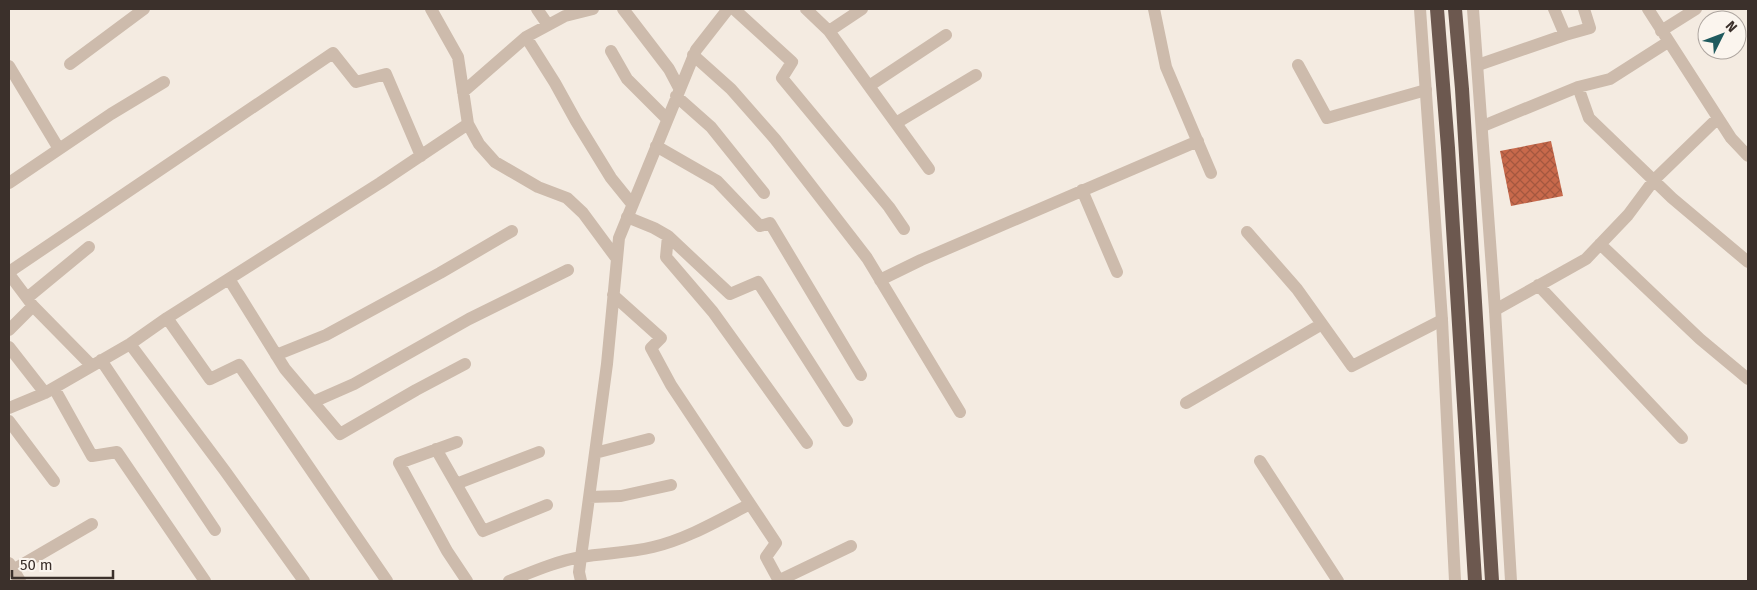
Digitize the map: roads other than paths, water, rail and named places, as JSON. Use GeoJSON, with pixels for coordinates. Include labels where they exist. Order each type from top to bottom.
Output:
{"type":"FeatureCollection","features":[{"type":"Feature","properties":{"kind":"highway"},"geometry":{"type":"LineString","coordinates":[[1437,9],[1475,581]]}},
{"type":"Feature","properties":{"kind":"highway"},"geometry":{"type":"LineString","coordinates":[[1455,9],[1462,90],[1492,581]]}},
{"type":"Feature","properties":{"kind":"street"},"geometry":{"type":"LineString","coordinates":[[70,64],[144,9]]}},
{"type":"Feature","properties":{"kind":"street"},"geometry":{"type":"LineString","coordinates":[[431,9],[458,57],[468,124],[479,144],[495,162],[538,187],[567,198],[583,213],[617,259]]}},
{"type":"Feature","properties":{"kind":"street"},"geometry":{"type":"LineString","coordinates":[[537,9],[548,25]]}},
{"type":"Feature","properties":{"kind":"street"},"geometry":{"type":"LineString","coordinates":[[463,92],[526,38],[565,16],[593,9]]}},
{"type":"Feature","properties":{"kind":"street"},"geometry":{"type":"LineString","coordinates":[[623,9],[669,69],[678,92],[711,127],[764,193]]}},
{"type":"Feature","properties":{"kind":"street"},"geometry":{"type":"LineString","coordinates":[[581,581],[579,572],[607,364],[619,238],[693,55],[728,9]]}},
{"type":"Feature","properties":{"kind":"street"},"geometry":{"type":"LineString","coordinates":[[734,9],[792,62],[782,78],[889,207],[904,229]]}},
{"type":"Feature","properties":{"kind":"street"},"geometry":{"type":"LineString","coordinates":[[806,9],[829,31],[929,169]]}},
{"type":"Feature","properties":{"kind":"street"},"geometry":{"type":"LineString","coordinates":[[829,31],[862,9]]}},
{"type":"Feature","properties":{"kind":"street"},"geometry":{"type":"LineString","coordinates":[[1154,9],[1166,67],[1211,173]]}},
{"type":"Feature","properties":{"kind":"street"},"geometry":{"type":"LineString","coordinates":[[1420,9],[1442,320],[1455,581]]}},
{"type":"Feature","properties":{"kind":"street"},"geometry":{"type":"LineString","coordinates":[[1473,9],[1483,126],[1511,581]]}},
{"type":"Feature","properties":{"kind":"street"},"geometry":{"type":"LineString","coordinates":[[1554,9],[1565,35]]}},
{"type":"Feature","properties":{"kind":"street"},"geometry":{"type":"LineString","coordinates":[[1478,65],[1590,28],[1584,9]]}},
{"type":"Feature","properties":{"kind":"street"},"geometry":{"type":"LineString","coordinates":[[1648,9],[1731,138],[1748,156]]}},
{"type":"Feature","properties":{"kind":"street"},"geometry":{"type":"LineString","coordinates":[[1661,31],[1696,9]]}},
{"type":"Feature","properties":{"kind":"street"},"geometry":{"type":"LineString","coordinates":[[869,86],[946,35]]}},
{"type":"Feature","properties":{"kind":"street"},"geometry":{"type":"LineString","coordinates":[[526,38],[611,178],[632,204]]}},
{"type":"Feature","properties":{"kind":"street"},"geometry":{"type":"LineString","coordinates":[[1483,126],[1578,87],[1610,79],[1668,42]]}},
{"type":"Feature","properties":{"kind":"street"},"geometry":{"type":"LineString","coordinates":[[611,51],[627,80],[667,119]]}},
{"type":"Feature","properties":{"kind":"street"},"geometry":{"type":"LineString","coordinates":[[215,530],[96,362],[30,302],[9,273],[334,53],[356,82],[386,74],[422,156]]}},
{"type":"Feature","properties":{"kind":"street"},"geometry":{"type":"LineString","coordinates":[[693,55],[731,90],[775,139],[867,258],[960,412]]}},
{"type":"Feature","properties":{"kind":"street"},"geometry":{"type":"LineString","coordinates":[[1298,65],[1327,118],[1426,90]]}},
{"type":"Feature","properties":{"kind":"street"},"geometry":{"type":"LineString","coordinates":[[9,66],[59,149]]}},
{"type":"Feature","properties":{"kind":"street"},"geometry":{"type":"LineString","coordinates":[[896,123],[976,75]]}},
{"type":"Feature","properties":{"kind":"street"},"geometry":{"type":"LineString","coordinates":[[9,183],[111,114],[164,82]]}},
{"type":"Feature","properties":{"kind":"street"},"geometry":{"type":"LineString","coordinates":[[1578,87],[1589,118],[1672,198],[1748,262]]}},
{"type":"Feature","properties":{"kind":"street"},"geometry":{"type":"LineString","coordinates":[[1495,310],[1586,259],[1628,215],[1654,180],[1718,118]]}},
{"type":"Feature","properties":{"kind":"street"},"geometry":{"type":"LineString","coordinates":[[9,408],[50,390],[130,344],[166,318],[422,156],[468,124]]}},
{"type":"Feature","properties":{"kind":"street"},"geometry":{"type":"LineString","coordinates":[[880,280],[921,260],[1198,141]]}},
{"type":"Feature","properties":{"kind":"street"},"geometry":{"type":"LineString","coordinates":[[656,146],[717,181],[760,226],[770,223],[861,375]]}},
{"type":"Feature","properties":{"kind":"street"},"geometry":{"type":"LineString","coordinates":[[1082,190],[1117,272]]}},
{"type":"Feature","properties":{"kind":"street"},"geometry":{"type":"LineString","coordinates":[[627,217],[668,236],[730,294],[758,282],[848,421]]}},
{"type":"Feature","properties":{"kind":"street"},"geometry":{"type":"LineString","coordinates":[[276,355],[326,335],[440,273],[512,231]]}},
{"type":"Feature","properties":{"kind":"street"},"geometry":{"type":"LineString","coordinates":[[1247,232],[1297,289],[1352,366],[1442,320]]}},
{"type":"Feature","properties":{"kind":"street"},"geometry":{"type":"LineString","coordinates":[[668,236],[666,257],[713,312],[807,443]]}},
{"type":"Feature","properties":{"kind":"street"},"geometry":{"type":"LineString","coordinates":[[1600,244],[1700,339],[1748,379]]}},
{"type":"Feature","properties":{"kind":"street"},"geometry":{"type":"LineString","coordinates":[[9,330],[30,302],[89,247]]}},
{"type":"Feature","properties":{"kind":"street"},"geometry":{"type":"LineString","coordinates":[[312,402],[354,384],[469,319],[568,270]]}},
{"type":"Feature","properties":{"kind":"street"},"geometry":{"type":"LineString","coordinates":[[229,279],[285,369],[340,434],[465,364]]}},
{"type":"Feature","properties":{"kind":"street"},"geometry":{"type":"LineString","coordinates":[[1538,285],[1682,438]]}},
{"type":"Feature","properties":{"kind":"street"},"geometry":{"type":"LineString","coordinates":[[613,295],[661,338],[651,348],[671,385],[776,543],[766,557],[779,581],[851,546]]}},
{"type":"Feature","properties":{"kind":"street"},"geometry":{"type":"LineString","coordinates":[[166,318],[210,379],[239,365],[387,581]]}},
{"type":"Feature","properties":{"kind":"street"},"geometry":{"type":"LineString","coordinates":[[1186,403],[1322,324]]}},
{"type":"Feature","properties":{"kind":"street"},"geometry":{"type":"LineString","coordinates":[[130,344],[304,581]]}},
{"type":"Feature","properties":{"kind":"street"},"geometry":{"type":"LineString","coordinates":[[9,347],[50,390],[92,456],[117,452],[205,581]]}},
{"type":"Feature","properties":{"kind":"street"},"geometry":{"type":"LineString","coordinates":[[9,421],[54,481]]}},
{"type":"Feature","properties":{"kind":"street"},"geometry":{"type":"LineString","coordinates":[[595,453],[649,439]]}},
{"type":"Feature","properties":{"kind":"street"},"geometry":{"type":"LineString","coordinates":[[457,442],[400,463],[447,551],[467,581]]}},
{"type":"Feature","properties":{"kind":"street"},"geometry":{"type":"LineString","coordinates":[[436,450],[483,531],[547,505]]}},
{"type":"Feature","properties":{"kind":"street"},"geometry":{"type":"LineString","coordinates":[[456,484],[538,452]]}},
{"type":"Feature","properties":{"kind":"street"},"geometry":{"type":"LineString","coordinates":[[1260,462],[1338,581]]}},
{"type":"Feature","properties":{"kind":"street"},"geometry":{"type":"LineString","coordinates":[[589,497],[621,496],[670,485]]}},
{"type":"Feature","properties":{"kind":"street"},"geometry":{"type":"LineString","coordinates":[[509,581],[581,557],[654,547],[689,535],[750,504]]}},
{"type":"Feature","properties":{"kind":"street"},"geometry":{"type":"LineString","coordinates":[[14,571],[92,524]]}}]}
